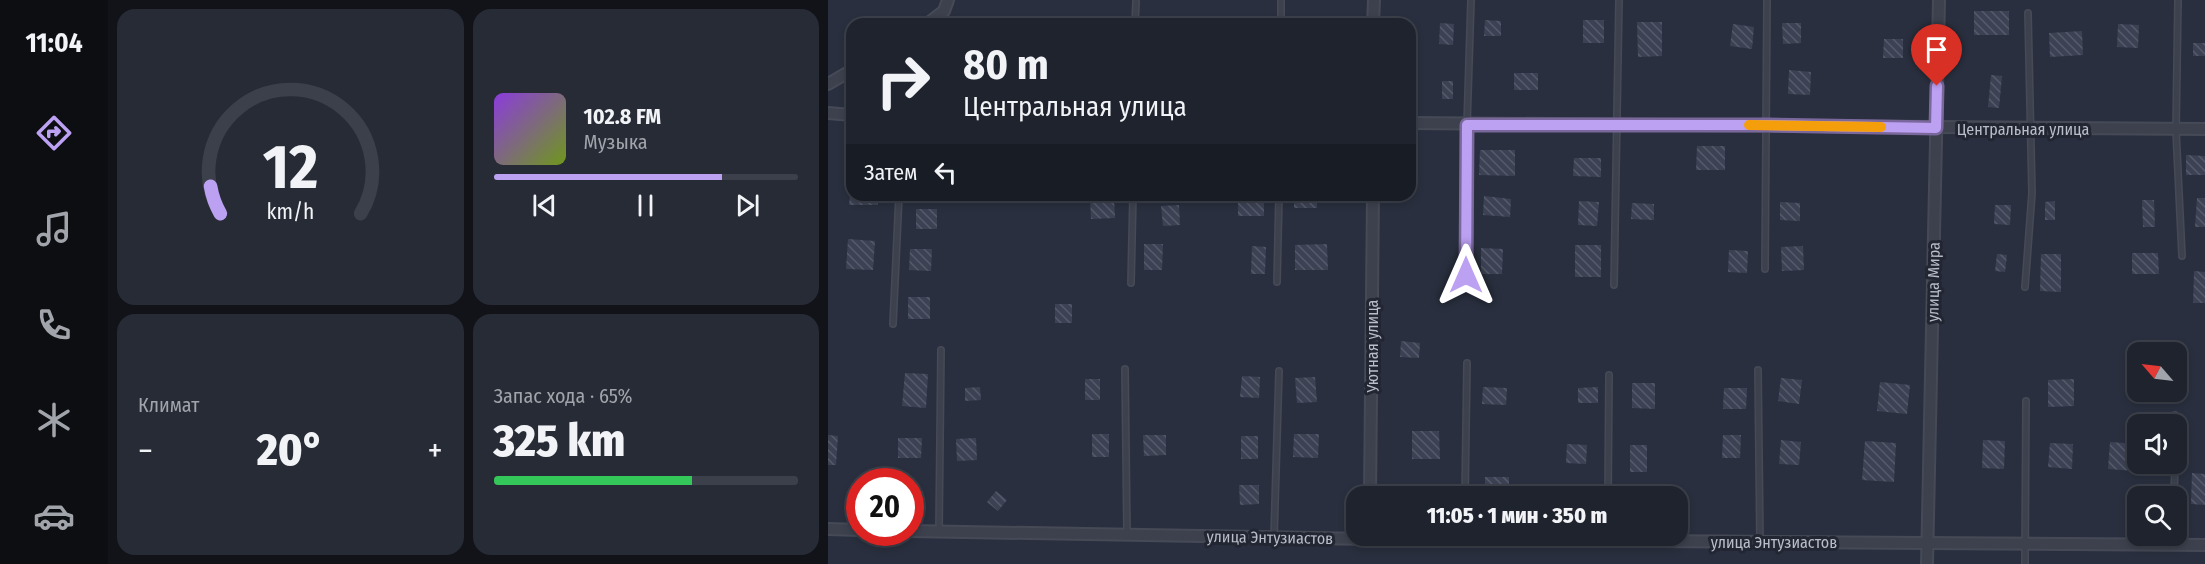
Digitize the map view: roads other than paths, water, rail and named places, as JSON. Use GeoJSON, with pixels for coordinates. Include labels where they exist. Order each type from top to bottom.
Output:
{"type":"FeatureCollection","features":[{"type":"Feature","properties":{"kind":"street"},"geometry":{"type":"LineString","coordinates":[[935,18],[944,11],[948,0]]}},
{"type":"Feature","properties":{"kind":"street"},"geometry":{"type":"LineString","coordinates":[[1373,18],[1374,0]]}},
{"type":"Feature","properties":{"kind":"street","name":"улица Мира"},"geometry":{"type":"LineString","coordinates":[[1927,564],[1939,0]]}},
{"type":"Feature","properties":{"kind":"street"},"geometry":{"type":"LineString","coordinates":[[828,84],[846,74]]}},
{"type":"Feature","properties":{"kind":"street"},"geometry":{"type":"LineString","coordinates":[[828,113],[846,115]]}},
{"type":"Feature","properties":{"kind":"street","name":"Центральная улица"},"geometry":{"type":"LineString","coordinates":[[1416,123],[2205,129]]}},
{"type":"Feature","properties":{"kind":"street","name":"Уютная улица"},"geometry":{"type":"LineString","coordinates":[[1370,486],[1373,201]]}},
{"type":"Feature","properties":{"kind":"street"},"geometry":{"type":"LineString","coordinates":[[828,529],[846,530]]}},
{"type":"Feature","properties":{"kind":"street","name":"улица Энтузиастов"},"geometry":{"type":"LineString","coordinates":[[924,531],[1346,537]]}},
{"type":"Feature","properties":{"kind":"street","name":"улица Энтузиастов"},"geometry":{"type":"LineString","coordinates":[[1688,540],[2025,543],[2127,541]]}},
{"type":"Feature","properties":{"kind":"street","name":"улица Энтузиастов"},"geometry":{"type":"LineString","coordinates":[[2187,542],[2205,545]]}},
{"type":"Feature","properties":{"kind":"lane"},"geometry":{"type":"LineString","coordinates":[[1281,0],[1281,18]]}},
{"type":"Feature","properties":{"kind":"lane"},"geometry":{"type":"LineString","coordinates":[[1466,275],[1471,0]]}},
{"type":"Feature","properties":{"kind":"lane"},"geometry":{"type":"LineString","coordinates":[[1614,285],[1619,0]]}},
{"type":"Feature","properties":{"kind":"lane"},"geometry":{"type":"LineString","coordinates":[[1765,269],[1767,0]]}},
{"type":"Feature","properties":{"kind":"lane"},"geometry":{"type":"LineString","coordinates":[[2178,0],[2176,130],[2182,256]]}},
{"type":"Feature","properties":{"kind":"lane"},"geometry":{"type":"LineString","coordinates":[[1136,2],[1136,18]]}},
{"type":"Feature","properties":{"kind":"lane"},"geometry":{"type":"LineString","coordinates":[[2025,287],[2031,193],[2028,13]]}},
{"type":"Feature","properties":{"kind":"lane"},"geometry":{"type":"LineString","coordinates":[[893,324],[899,201]]}},
{"type":"Feature","properties":{"kind":"lane"},"geometry":{"type":"LineString","coordinates":[[1131,283],[1132,201]]}},
{"type":"Feature","properties":{"kind":"lane"},"geometry":{"type":"LineString","coordinates":[[1277,282],[1279,201]]}},
{"type":"Feature","properties":{"kind":"lane"},"geometry":{"type":"LineString","coordinates":[[939,532],[941,350]]}},
{"type":"Feature","properties":{"kind":"lane"},"geometry":{"type":"LineString","coordinates":[[1465,486],[1467,363]]}},
{"type":"Feature","properties":{"kind":"lane"},"geometry":{"type":"LineString","coordinates":[[1125,369],[1127,534]]}},
{"type":"Feature","properties":{"kind":"lane"},"geometry":{"type":"LineString","coordinates":[[1758,370],[1760,542]]}},
{"type":"Feature","properties":{"kind":"lane"},"geometry":{"type":"LineString","coordinates":[[1274,537],[1279,371]]}},
{"type":"Feature","properties":{"kind":"lane"},"geometry":{"type":"LineString","coordinates":[[1608,486],[1609,375]]}},
{"type":"Feature","properties":{"kind":"lane"},"geometry":{"type":"LineString","coordinates":[[2025,564],[2026,401]]}}]}
